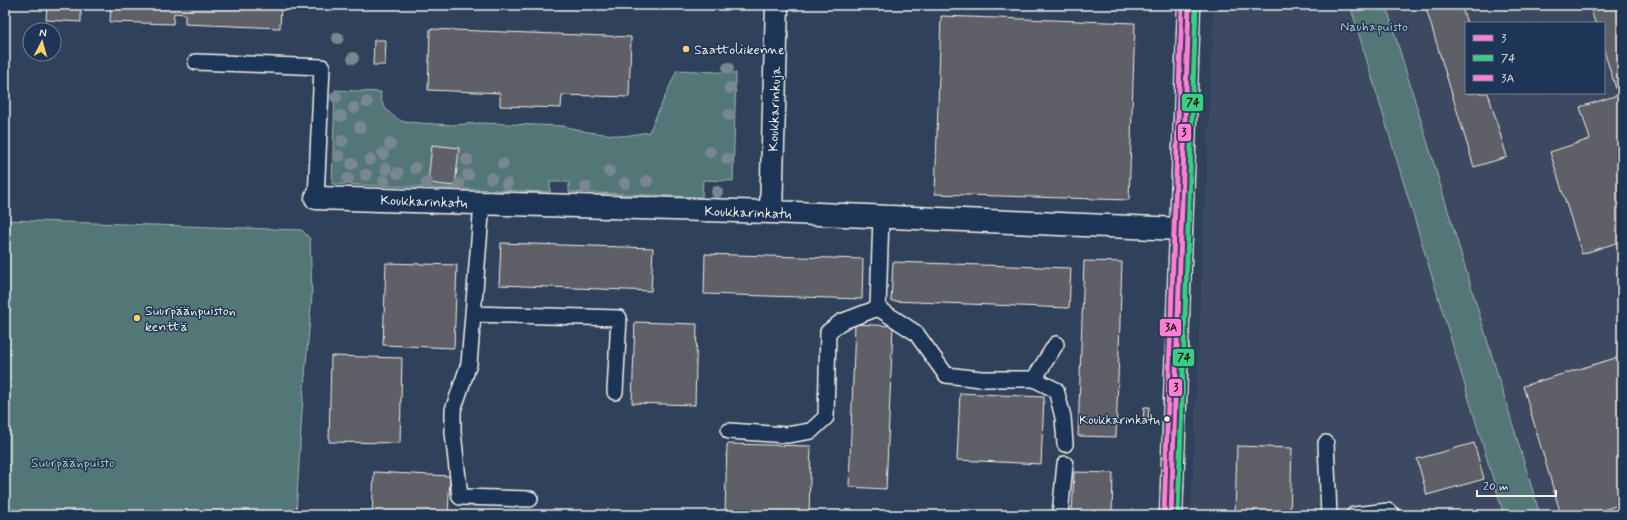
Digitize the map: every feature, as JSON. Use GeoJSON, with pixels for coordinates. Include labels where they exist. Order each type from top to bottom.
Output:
{"type":"FeatureCollection","features":[{"type":"Feature","properties":{"kind":"street","name":"Koukkarinkuja"},"geometry":{"type":"LineString","coordinates":[[770,212],[778,5]]}},
{"type":"Feature","properties":{"kind":"street"},"geometry":{"type":"LineString","coordinates":[[1171,515],[1189,5]]}},
{"type":"Feature","properties":{"kind":"street","name":"Koukkarinkatu"},"geometry":{"type":"LineString","coordinates":[[316,198],[770,212],[1180,229]]}},
{"type":"Feature","properties":{"kind":"lane"},"geometry":{"type":"LineString","coordinates":[[196,62],[322,67],[316,198]]}},
{"type":"Feature","properties":{"kind":"lane"},"geometry":{"type":"LineString","coordinates":[[482,203],[469,364],[453,410],[453,432],[460,496],[530,499]]}},
{"type":"Feature","properties":{"kind":"lane"},"geometry":{"type":"LineString","coordinates":[[878,308],[881,217]]}},
{"type":"Feature","properties":{"kind":"lane"},"geometry":{"type":"LineString","coordinates":[[878,308],[916,333],[946,375],[981,379],[1034,379],[1056,390],[1063,417],[1065,444]]}},
{"type":"Feature","properties":{"kind":"lane"},"geometry":{"type":"LineString","coordinates":[[729,431],[787,435],[811,431],[826,417],[828,332],[842,322],[878,308]]}},
{"type":"Feature","properties":{"kind":"lane"},"geometry":{"type":"LineString","coordinates":[[473,314],[619,318],[615,392]]}},
{"type":"Feature","properties":{"kind":"lane"},"geometry":{"type":"LineString","coordinates":[[1034,379],[1056,344]]}},
{"type":"Feature","properties":{"kind":"lane"},"geometry":{"type":"LineString","coordinates":[[1326,443],[1329,515]]}},
{"type":"Feature","properties":{"kind":"lane"},"geometry":{"type":"LineString","coordinates":[[1060,515],[1065,464]]}},
{"type":"Feature","properties":{"kind":"lane"},"geometry":{"type":"LineString","coordinates":[[1354,515],[1388,511],[1393,515]]}},
{"type":"Feature","properties":{"kind":"shaded area"},"geometry":{"type":"Polygon","coordinates":[[[1214,5],[1350,5],[1504,515],[1191,515],[1214,5]]]}},
{"type":"Feature","properties":{"kind":"shaded area"},"geometry":{"type":"Polygon","coordinates":[[[1386,5],[1622,5],[1622,515],[1540,515],[1386,5]]]}},
{"type":"Feature","properties":{"kind":"green space","name":"Nauhapuisto"},"geometry":{"type":"Polygon","coordinates":[[[1350,5],[1386,5],[1540,515],[1504,515],[1350,5]]]}},
{"type":"Feature","properties":{"kind":"green space"},"geometry":{"type":"Polygon","coordinates":[[[677,70],[736,73],[733,181],[703,180],[702,197],[569,192],[569,182],[550,182],[550,192],[332,184],[335,90],[381,92],[382,102],[387,110],[404,122],[452,125],[480,123],[563,126],[588,132],[624,136],[649,132],[677,70]]]}},
{"type":"Feature","properties":{"kind":"green space","name":"Suurpäänpuisto"},"geometry":{"type":"Polygon","coordinates":[[[5,220],[302,230],[310,239],[312,295],[302,411],[296,515],[5,515],[5,220]]]}},
{"type":"Feature","properties":{"kind":"building"},"geometry":{"type":"Polygon","coordinates":[[[47,5],[81,5],[81,22],[46,20],[47,5]]]}},
{"type":"Feature","properties":{"kind":"building"},"geometry":{"type":"Polygon","coordinates":[[[111,5],[281,5],[280,28],[185,24],[185,14],[174,13],[173,24],[110,22],[111,5]]]}},
{"type":"Feature","properties":{"kind":"building"},"geometry":{"type":"Polygon","coordinates":[[[1425,5],[1461,5],[1467,22],[1465,22],[1465,94],[1488,94],[1507,157],[1474,167],[1425,5]]]}},
{"type":"Feature","properties":{"kind":"building"},"geometry":{"type":"Polygon","coordinates":[[[1590,5],[1622,5],[1622,241],[1582,254],[1550,152],[1590,139],[1580,107],[1618,95],[1605,54],[1605,22],[1595,22],[1590,5]]]}},
{"type":"Feature","properties":{"kind":"building"},"geometry":{"type":"Polygon","coordinates":[[[941,16],[1135,23],[1129,200],[935,194],[941,16]]]}},
{"type":"Feature","properties":{"kind":"building"},"geometry":{"type":"Polygon","coordinates":[[[430,29],[631,37],[629,97],[562,95],[561,108],[500,106],[500,93],[428,90],[430,29]]]}},
{"type":"Feature","properties":{"kind":"building"},"geometry":{"type":"Polygon","coordinates":[[[374,40],[386,40],[385,65],[373,65],[374,40]]]}},
{"type":"Feature","properties":{"kind":"building"},"geometry":{"type":"Polygon","coordinates":[[[432,145],[459,148],[455,186],[428,183],[432,145]]]}},
{"type":"Feature","properties":{"kind":"building"},"geometry":{"type":"Polygon","coordinates":[[[501,243],[653,248],[651,291],[499,285],[501,243]]]}},
{"type":"Feature","properties":{"kind":"building"},"geometry":{"type":"Polygon","coordinates":[[[705,254],[863,259],[862,299],[704,294],[705,254]]]}},
{"type":"Feature","properties":{"kind":"building"},"geometry":{"type":"Polygon","coordinates":[[[1084,261],[1122,262],[1116,437],[1078,436],[1084,261]]]}},
{"type":"Feature","properties":{"kind":"building"},"geometry":{"type":"Polygon","coordinates":[[[893,262],[1071,268],[1069,308],[891,301],[893,262]]]}},
{"type":"Feature","properties":{"kind":"building"},"geometry":{"type":"Polygon","coordinates":[[[386,263],[457,265],[454,348],[383,345],[386,263]]]}},
{"type":"Feature","properties":{"kind":"building"},"geometry":{"type":"Polygon","coordinates":[[[635,322],[697,324],[695,405],[632,403],[635,322]]]}},
{"type":"Feature","properties":{"kind":"building"},"geometry":{"type":"Polygon","coordinates":[[[855,324],[893,326],[886,489],[849,487],[855,324]]]}},
{"type":"Feature","properties":{"kind":"building"},"geometry":{"type":"Polygon","coordinates":[[[331,356],[402,358],[400,443],[329,442],[331,356]]]}},
{"type":"Feature","properties":{"kind":"building"},"geometry":{"type":"Polygon","coordinates":[[[1622,356],[1622,504],[1587,515],[1561,515],[1523,386],[1622,356]]]}},
{"type":"Feature","properties":{"kind":"building"},"geometry":{"type":"Polygon","coordinates":[[[960,393],[1044,397],[1041,464],[957,460],[960,393]]]}},
{"type":"Feature","properties":{"kind":"building"},"geometry":{"type":"Polygon","coordinates":[[[1144,407],[1149,407],[1148,422],[1143,422],[1144,407]]]}},
{"type":"Feature","properties":{"kind":"building"},"geometry":{"type":"Polygon","coordinates":[[[1474,443],[1484,479],[1427,495],[1417,459],[1474,443]]]}},
{"type":"Feature","properties":{"kind":"building"},"geometry":{"type":"Polygon","coordinates":[[[727,444],[811,446],[809,513],[725,512],[727,444]]]}},
{"type":"Feature","properties":{"kind":"building"},"geometry":{"type":"Polygon","coordinates":[[[1237,446],[1292,448],[1290,515],[1235,515],[1237,446]]]}},
{"type":"Feature","properties":{"kind":"building"},"geometry":{"type":"Polygon","coordinates":[[[374,472],[450,476],[448,515],[372,515],[374,472]]]}},
{"type":"Feature","properties":{"kind":"building"},"geometry":{"type":"Polygon","coordinates":[[[1074,472],[1113,473],[1112,515],[1072,515],[1074,472]]]}},
{"type":"Feature","properties":{"kind":"building"},"geometry":{"type":"Polygon","coordinates":[[[870,512],[936,514],[936,515],[870,515],[870,512]]]}},
{"type":"Feature","properties":{"kind":"transit line","name":"3A"},"geometry":{"type":"LineString","coordinates":[[1164,515],[1182,5]]}},
{"type":"Feature","properties":{"kind":"transit line","name":"3"},"geometry":{"type":"LineString","coordinates":[[1171,515],[1189,5]]}},
{"type":"Feature","properties":{"kind":"transit line","name":"74"},"geometry":{"type":"LineString","coordinates":[[1178,515],[1196,5]]}},
{"type":"Feature","properties":{"kind":"place","name":"Saattoliikenne"},"geometry":{"type":"Point","coordinates":[686,49]}},
{"type":"Feature","properties":{"kind":"place","name":"Suurpäänpuiston kenttä"},"geometry":{"type":"Point","coordinates":[137,318]}},
{"type":"Feature","properties":{"kind":"place","name":"Koukkarinkatu"},"geometry":{"type":"Point","coordinates":[1167,419]}}]}
